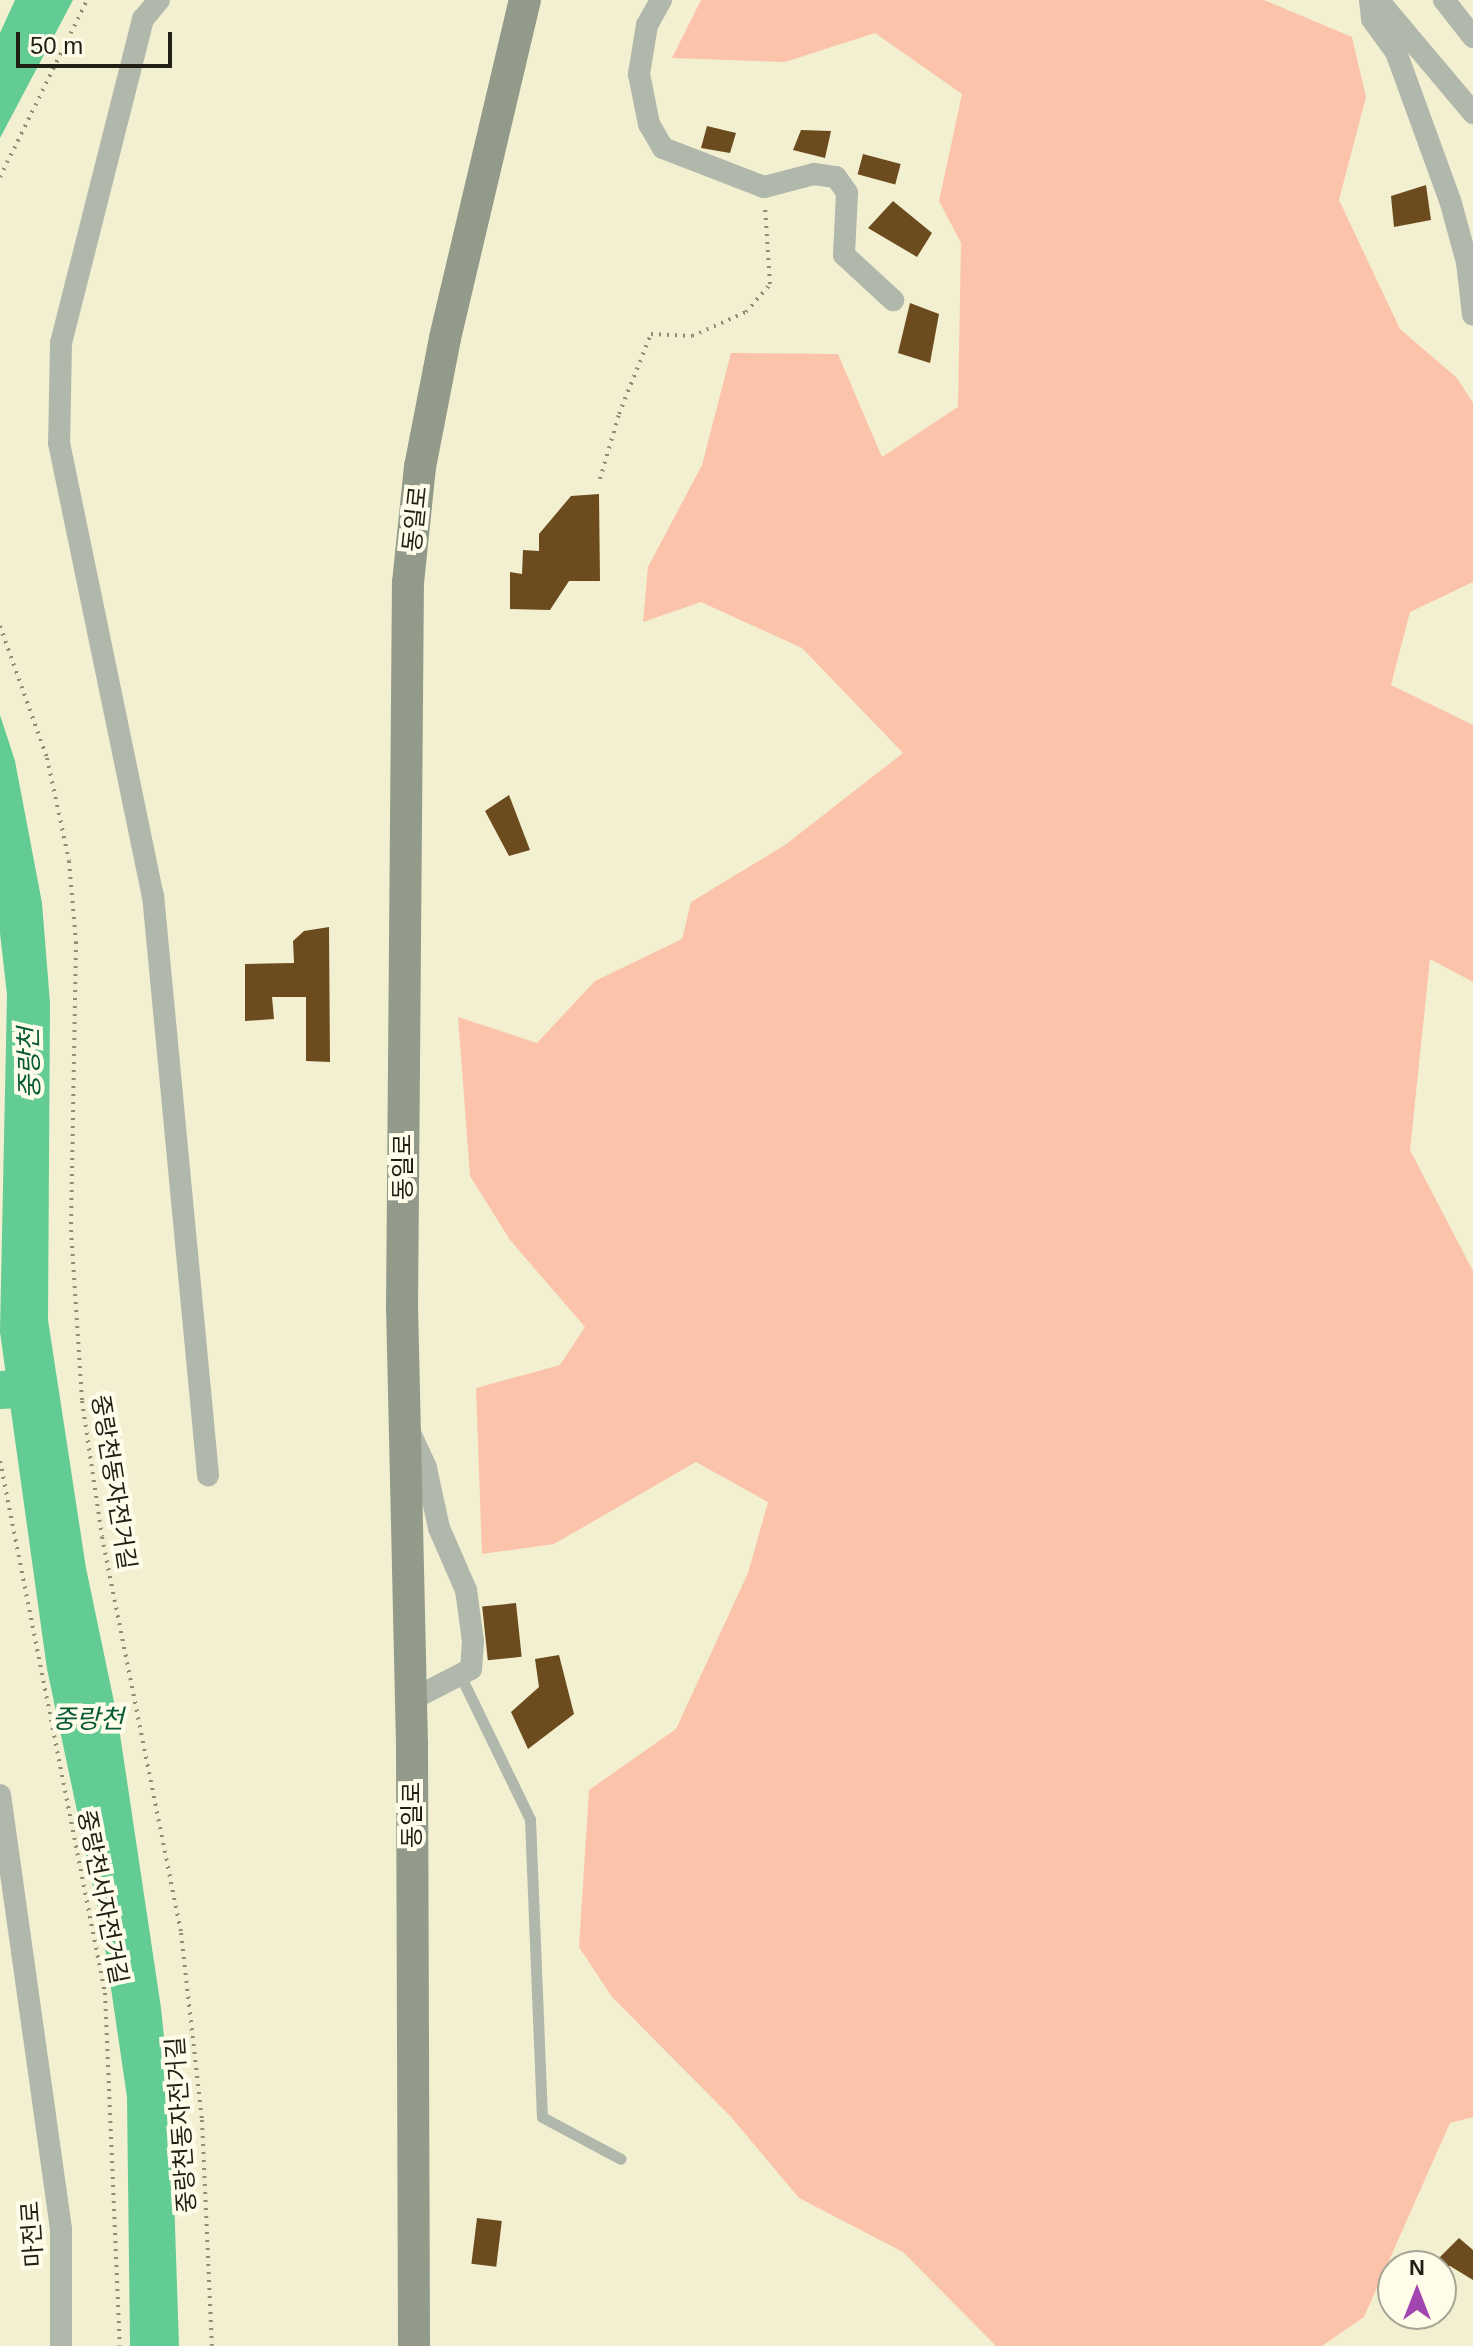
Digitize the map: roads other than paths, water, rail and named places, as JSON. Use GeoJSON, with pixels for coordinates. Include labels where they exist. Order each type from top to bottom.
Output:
{"type":"FeatureCollection","features":[{"type":"Feature","properties":{"kind":"street"},"geometry":{"type":"LineString","coordinates":[[159,0],[143,19],[61,343],[59,443],[153,895],[208,1475]]}},
{"type":"Feature","properties":{"kind":"street","name":"동일로"},"geometry":{"type":"LineString","coordinates":[[414,2346],[408,1429],[402,1309],[408,583],[420,467],[445,338],[525,0]]}},
{"type":"Feature","properties":{"kind":"street"},"geometry":{"type":"LineString","coordinates":[[661,0],[647,25],[639,74],[649,124],[663,148],[682,159],[764,187],[814,174],[836,177],[847,193],[844,255],[893,300]]}},
{"type":"Feature","properties":{"kind":"street"},"geometry":{"type":"LineString","coordinates":[[1370,0],[1372,19],[1396,52],[1450,200],[1467,262],[1473,315]]}},
{"type":"Feature","properties":{"kind":"street"},"geometry":{"type":"LineString","coordinates":[[1378,0],[1473,113]]}},
{"type":"Feature","properties":{"kind":"street"},"geometry":{"type":"LineString","coordinates":[[1444,0],[1473,37]]}},
{"type":"Feature","properties":{"kind":"street"},"geometry":{"type":"LineString","coordinates":[[408,1429],[426,1468],[439,1528],[466,1590],[472,1655],[471,1669],[411,1700]]}},
{"type":"Feature","properties":{"kind":"street","name":"마전로"},"geometry":{"type":"LineString","coordinates":[[0,1795],[61,2229],[61,2346]]}},
{"type":"Feature","properties":{"kind":"street"},"geometry":{"type":"LineString","coordinates":[[415,2291],[435,2346]]}},
{"type":"Feature","properties":{"kind":"lane"},"geometry":{"type":"LineString","coordinates":[[460,1675],[530,1819],[542,2117],[621,2159]]}},
{"type":"Feature","properties":{"kind":"water"},"geometry":{"type":"Polygon","coordinates":[[[15,0],[73,0],[0,138],[0,33],[15,0]]]}},
{"type":"Feature","properties":{"kind":"water","name":"중랑천"},"geometry":{"type":"Polygon","coordinates":[[[0,715],[15,761],[42,903],[50,1003],[48,1320],[86,1568],[118,1721],[161,2008],[171,2105],[179,2346],[130,2346],[127,2097],[103,1934],[47,1669],[0,1332],[7,995],[0,933],[0,715]]]}},
{"type":"Feature","properties":{"kind":"waterway"},"geometry":{"type":"LineString","coordinates":[[0,1390],[33,1388]]}}]}
